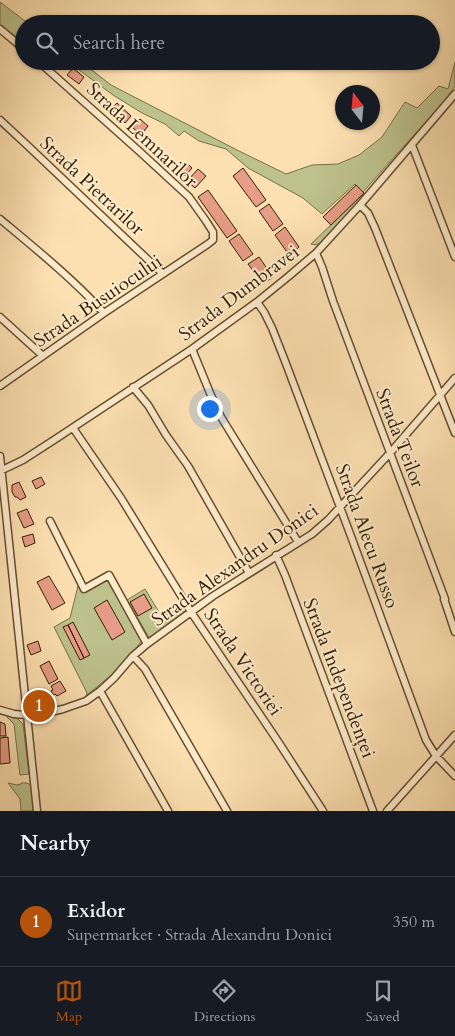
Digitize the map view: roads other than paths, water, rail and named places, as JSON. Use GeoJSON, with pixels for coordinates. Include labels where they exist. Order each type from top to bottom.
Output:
{"type":"FeatureCollection","features":[{"type":"Feature","properties":{"kind":"street"},"geometry":{"type":"LineString","coordinates":[[0,29],[15,42]]}},
{"type":"Feature","properties":{"kind":"street","name":"Strada Lemnarilor"},"geometry":{"type":"LineString","coordinates":[[48,70],[139,150],[188,197],[213,232],[213,240]]}},
{"type":"Feature","properties":{"kind":"street","name":"Strada Dumbravei"},"geometry":{"type":"LineString","coordinates":[[1,470],[23,460],[74,428],[257,302],[316,253],[360,205],[455,94]]}},
{"type":"Feature","properties":{"kind":"street","name":"Strada Pietrarilor"},"geometry":{"type":"LineString","coordinates":[[0,120],[163,274]]}},
{"type":"Feature","properties":{"kind":"street"},"geometry":{"type":"LineString","coordinates":[[412,145],[455,257]]}},
{"type":"Feature","properties":{"kind":"street"},"geometry":{"type":"LineString","coordinates":[[360,205],[368,213],[375,228],[455,433]]}},
{"type":"Feature","properties":{"kind":"street"},"geometry":{"type":"LineString","coordinates":[[0,219],[84,292],[104,313]]}},
{"type":"Feature","properties":{"kind":"street","name":"Strada Busuiocului"},"geometry":{"type":"LineString","coordinates":[[0,386],[213,240]]}},
{"type":"Feature","properties":{"kind":"street","name":"Strada Teilor"},"geometry":{"type":"LineString","coordinates":[[316,253],[445,599],[455,632]]}},
{"type":"Feature","properties":{"kind":"street","name":"Strada Alecu Russo"},"geometry":{"type":"LineString","coordinates":[[257,302],[272,328],[426,740],[436,756],[455,776]]}},
{"type":"Feature","properties":{"kind":"street"},"geometry":{"type":"LineString","coordinates":[[0,316],[43,356]]}},
{"type":"Feature","properties":{"kind":"street"},"geometry":{"type":"LineString","coordinates":[[192,348],[221,417],[298,542]]}},
{"type":"Feature","properties":{"kind":"street","name":"Strada Alexandru Donici"},"geometry":{"type":"LineString","coordinates":[[0,710],[14,714],[42,714],[86,701],[100,691],[147,644],[212,596],[312,534],[323,525],[390,453],[455,378]]}},
{"type":"Feature","properties":{"kind":"street"},"geometry":{"type":"LineString","coordinates":[[133,387],[148,405],[188,466],[248,573]]}},
{"type":"Feature","properties":{"kind":"street","name":"Strada Victoriei"},"geometry":{"type":"LineString","coordinates":[[74,428],[121,498],[191,612],[323,811]]}},
{"type":"Feature","properties":{"kind":"street"},"geometry":{"type":"LineString","coordinates":[[0,456],[37,811]]}},
{"type":"Feature","properties":{"kind":"street"},"geometry":{"type":"LineString","coordinates":[[50,521],[84,589],[108,575],[147,644]]}},
{"type":"Feature","properties":{"kind":"street"},"geometry":{"type":"LineString","coordinates":[[0,539],[8,538]]}},
{"type":"Feature","properties":{"kind":"street","name":"Strada Independenței"},"geometry":{"type":"LineString","coordinates":[[276,555],[373,811]]}},
{"type":"Feature","properties":{"kind":"street"},"geometry":{"type":"LineString","coordinates":[[133,656],[145,669],[227,811]]}},
{"type":"Feature","properties":{"kind":"street"},"geometry":{"type":"LineString","coordinates":[[100,691],[168,811]]}},
{"type":"Feature","properties":{"kind":"street"},"geometry":{"type":"LineString","coordinates":[[387,811],[455,735]]}},
{"type":"Feature","properties":{"kind":"place","name":"Exidor"},"geometry":{"type":"Point","coordinates":[39,706]}}]}
